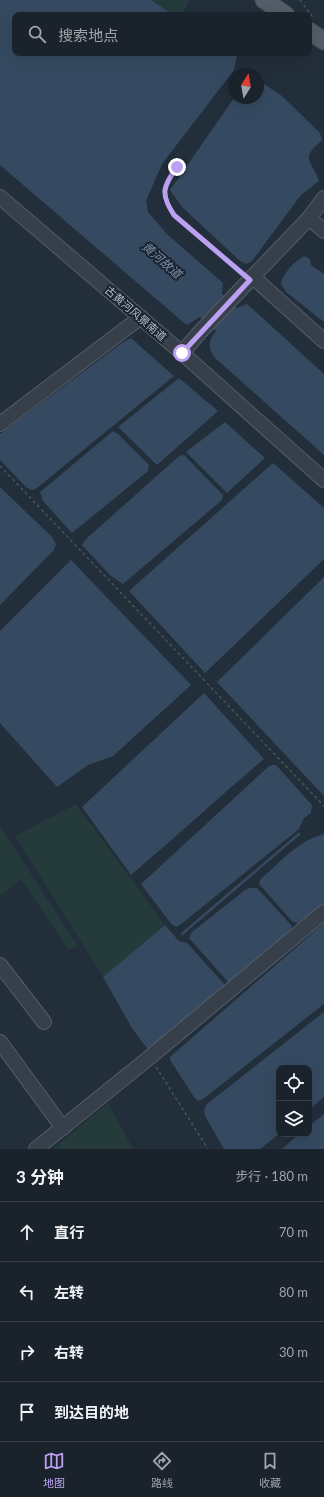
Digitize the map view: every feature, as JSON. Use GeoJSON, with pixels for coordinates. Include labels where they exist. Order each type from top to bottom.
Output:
{"type":"FeatureCollection","features":[{"type":"Feature","properties":{"kind":"main road"},"geometry":{"type":"LineString","coordinates":[[264,0],[282,12]]}},
{"type":"Feature","properties":{"kind":"main road"},"geometry":{"type":"LineString","coordinates":[[312,25],[324,41]]}},
{"type":"Feature","properties":{"kind":"street","name":"古黄河风景南道"},"geometry":{"type":"LineString","coordinates":[[0,197],[141,317],[324,480]]}},
{"type":"Feature","properties":{"kind":"street"},"geometry":{"type":"LineString","coordinates":[[182,353],[200,332],[309,218],[324,198]]}},
{"type":"Feature","properties":{"kind":"street"},"geometry":{"type":"LineString","coordinates":[[309,218],[324,231]]}},
{"type":"Feature","properties":{"kind":"street"},"geometry":{"type":"LineString","coordinates":[[250,280],[324,341]]}},
{"type":"Feature","properties":{"kind":"street"},"geometry":{"type":"LineString","coordinates":[[0,424],[141,317]]}},
{"type":"Feature","properties":{"kind":"street"},"geometry":{"type":"LineString","coordinates":[[36,1149],[150,1057],[324,912]]}},
{"type":"Feature","properties":{"kind":"street"},"geometry":{"type":"LineString","coordinates":[[0,965],[44,1022]]}},
{"type":"Feature","properties":{"kind":"street"},"geometry":{"type":"LineString","coordinates":[[0,1042],[63,1128]]}},
{"type":"Feature","properties":{"kind":"path"},"geometry":{"type":"LineString","coordinates":[[300,0],[306,12]]}},
{"type":"Feature","properties":{"kind":"path"},"geometry":{"type":"LineString","coordinates":[[177,167],[167,181],[164,190],[165,200],[169,208],[174,215],[250,280]]}},
{"type":"Feature","properties":{"kind":"path"},"geometry":{"type":"LineString","coordinates":[[0,466],[324,806]]}},
{"type":"Feature","properties":{"kind":"path"},"geometry":{"type":"LineString","coordinates":[[150,1057],[208,1149]]}},
{"type":"Feature","properties":{"kind":"green space"},"geometry":{"type":"Polygon","coordinates":[[[151,0],[189,0],[184,12],[169,12],[151,0]]]}},
{"type":"Feature","properties":{"kind":"green space"},"geometry":{"type":"Polygon","coordinates":[[[76,804],[165,925],[103,977],[15,836],[76,804]]]}},
{"type":"Feature","properties":{"kind":"green space"},"geometry":{"type":"Polygon","coordinates":[[[0,826],[78,946],[69,950],[21,879],[0,896],[0,826]]]}},
{"type":"Feature","properties":{"kind":"green space"},"geometry":{"type":"Polygon","coordinates":[[[108,1103],[133,1149],[53,1149],[108,1103]]]}},
{"type":"Feature","properties":{"kind":"water","name":"黄河故道"},"geometry":{"type":"Polygon","coordinates":[[[0,0],[151,0],[169,12],[12,12],[12,56],[237,56],[234,68],[228,68],[228,78],[162,164],[146,201],[148,212],[167,234],[223,283],[222,294],[237,308],[247,304],[324,374],[324,455],[214,357],[211,350],[210,341],[216,331],[200,317],[187,325],[0,165],[0,0]]]}},
{"type":"Feature","properties":{"kind":"water"},"geometry":{"type":"Polygon","coordinates":[[[264,84],[282,96],[320,133],[322,140],[309,155],[310,163],[319,181],[301,195],[252,261],[246,264],[239,260],[182,207],[170,190],[230,104],[264,104],[264,84]]]}},
{"type":"Feature","properties":{"kind":"water"},"geometry":{"type":"Polygon","coordinates":[[[304,256],[310,259],[311,265],[324,274],[324,322],[286,292],[281,284],[284,276],[290,268],[296,261],[304,256]]]}},
{"type":"Feature","properties":{"kind":"water"},"geometry":{"type":"Polygon","coordinates":[[[131,338],[174,376],[37,488],[33,490],[27,488],[0,460],[0,434],[122,343],[131,338]]]}},
{"type":"Feature","properties":{"kind":"water"},"geometry":{"type":"Polygon","coordinates":[[[179,378],[218,411],[157,465],[118,427],[179,378]]]}},
{"type":"Feature","properties":{"kind":"water"},"geometry":{"type":"Polygon","coordinates":[[[225,422],[265,458],[227,493],[186,452],[225,422]]]}},
{"type":"Feature","properties":{"kind":"water"},"geometry":{"type":"Polygon","coordinates":[[[113,431],[118,434],[149,465],[148,471],[72,533],[43,501],[40,492],[113,431]]]}},
{"type":"Feature","properties":{"kind":"water"},"geometry":{"type":"Polygon","coordinates":[[[184,455],[223,495],[222,500],[123,584],[110,575],[82,545],[86,539],[179,456],[184,455]]]}},
{"type":"Feature","properties":{"kind":"water"},"geometry":{"type":"Polygon","coordinates":[[[273,463],[324,508],[324,559],[205,673],[129,591],[273,463]]]}},
{"type":"Feature","properties":{"kind":"water"},"geometry":{"type":"Polygon","coordinates":[[[0,487],[52,537],[56,544],[54,550],[0,605],[0,487]]]}},
{"type":"Feature","properties":{"kind":"water"},"geometry":{"type":"Polygon","coordinates":[[[71,560],[191,685],[113,756],[88,765],[57,787],[0,723],[0,631],[71,560]]]}},
{"type":"Feature","properties":{"kind":"water"},"geometry":{"type":"Polygon","coordinates":[[[324,577],[324,796],[217,682],[324,577]]]}},
{"type":"Feature","properties":{"kind":"water"},"geometry":{"type":"Polygon","coordinates":[[[204,693],[264,759],[131,875],[82,807],[204,693]]]}},
{"type":"Feature","properties":{"kind":"water"},"geometry":{"type":"Polygon","coordinates":[[[276,765],[312,805],[311,813],[304,818],[299,829],[180,925],[177,927],[172,925],[141,884],[269,766],[276,765]]]}},
{"type":"Feature","properties":{"kind":"water"},"geometry":{"type":"Polygon","coordinates":[[[324,834],[324,903],[298,923],[292,921],[259,884],[260,880],[282,859],[298,847],[315,837],[324,834]]]}},
{"type":"Feature","properties":{"kind":"water"},"geometry":{"type":"Polygon","coordinates":[[[257,888],[291,925],[293,933],[232,983],[228,982],[189,938],[192,932],[245,890],[257,888]]]}},
{"type":"Feature","properties":{"kind":"water"},"geometry":{"type":"Polygon","coordinates":[[[324,923],[324,1004],[203,1099],[198,1101],[170,1060],[170,1057],[324,923]]]}},
{"type":"Feature","properties":{"kind":"water"},"geometry":{"type":"Polygon","coordinates":[[[165,925],[179,941],[187,943],[227,987],[149,1051],[132,1028],[103,977],[165,925]]]}},
{"type":"Feature","properties":{"kind":"water"},"geometry":{"type":"Polygon","coordinates":[[[324,1012],[324,1097],[312,1107],[312,1065],[276,1065],[276,1136],[260,1149],[224,1149],[205,1116],[204,1110],[207,1104],[324,1012]]]}},
{"type":"Feature","properties":{"kind":"water"},"geometry":{"type":"Polygon","coordinates":[[[324,1114],[324,1149],[282,1149],[296,1137],[312,1137],[312,1124],[324,1114]]]}},
{"type":"Feature","properties":{"kind":"waterway"},"geometry":{"type":"LineString","coordinates":[[182,934],[299,834]]}},
{"type":"Feature","properties":{"kind":"route"},"geometry":{"type":"LineString","coordinates":[[177,167],[167,181],[164,190],[165,200],[169,208],[174,215],[250,280],[182,353]]}}]}
